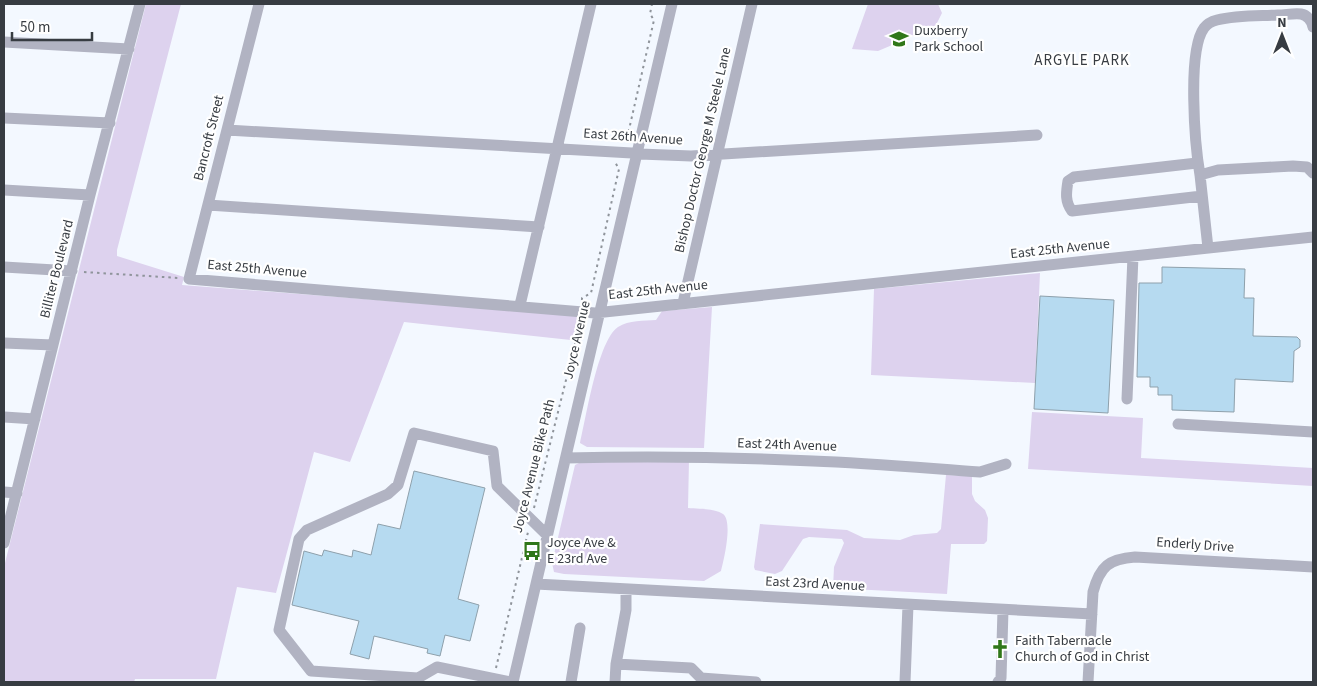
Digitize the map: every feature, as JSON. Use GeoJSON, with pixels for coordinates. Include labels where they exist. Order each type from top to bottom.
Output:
{"type":"FeatureCollection","features":[{"type":"Feature","properties":{"kind":"street","name":"Billiter Boulevard"},"geometry":{"type":"LineString","coordinates":[[4,543],[90,195],[140,4]]}},
{"type":"Feature","properties":{"kind":"street","name":"Bancroft Street"},"geometry":{"type":"LineString","coordinates":[[188,279],[259,4]]}},
{"type":"Feature","properties":{"kind":"street"},"geometry":{"type":"LineString","coordinates":[[520,305],[591,4]]}},
{"type":"Feature","properties":{"kind":"street"},"geometry":{"type":"LineString","coordinates":[[661,4],[671,4]]}},
{"type":"Feature","properties":{"kind":"street","name":"Joyce Avenue"},"geometry":{"type":"LineString","coordinates":[[512,682],[671,4]]}},
{"type":"Feature","properties":{"kind":"street","name":"Bishop Doctor George M Steele Lane"},"geometry":{"type":"LineString","coordinates":[[683,303],[752,4]]}},
{"type":"Feature","properties":{"kind":"street"},"geometry":{"type":"LineString","coordinates":[[1208,248],[1198,163],[1194,68],[1198,42],[1204,27],[1214,20],[1302,14],[1312,21],[1313,27]]}},
{"type":"Feature","properties":{"kind":"street"},"geometry":{"type":"LineString","coordinates":[[4,42],[128,49]]}},
{"type":"Feature","properties":{"kind":"street"},"geometry":{"type":"LineString","coordinates":[[4,118],[110,123]]}},
{"type":"Feature","properties":{"kind":"street","name":"East 26th Avenue"},"geometry":{"type":"LineString","coordinates":[[227,130],[691,156],[1037,134]]}},
{"type":"Feature","properties":{"kind":"street"},"geometry":{"type":"LineString","coordinates":[[1198,163],[1074,177],[1068,181],[1066,194],[1068,205],[1072,211],[1202,196]]}},
{"type":"Feature","properties":{"kind":"street"},"geometry":{"type":"LineString","coordinates":[[1200,175],[1218,170],[1293,166],[1306,167],[1313,173]]}},
{"type":"Feature","properties":{"kind":"street"},"geometry":{"type":"LineString","coordinates":[[4,190],[90,195]]}},
{"type":"Feature","properties":{"kind":"street"},"geometry":{"type":"LineString","coordinates":[[208,205],[539,227]]}},
{"type":"Feature","properties":{"kind":"street","name":"East 25th Avenue"},"geometry":{"type":"LineString","coordinates":[[188,279],[598,312],[950,277],[1313,237]]}},
{"type":"Feature","properties":{"kind":"street"},"geometry":{"type":"LineString","coordinates":[[1126,399],[1133,256]]}},
{"type":"Feature","properties":{"kind":"street"},"geometry":{"type":"LineString","coordinates":[[4,267],[72,271]]}},
{"type":"Feature","properties":{"kind":"street"},"geometry":{"type":"LineString","coordinates":[[4,342],[53,345]]}},
{"type":"Feature","properties":{"kind":"street"},"geometry":{"type":"LineString","coordinates":[[4,417],[35,419]]}},
{"type":"Feature","properties":{"kind":"street"},"geometry":{"type":"LineString","coordinates":[[1178,424],[1313,432]]}},
{"type":"Feature","properties":{"kind":"street"},"geometry":{"type":"LineString","coordinates":[[512,682],[437,666],[418,678],[311,671],[279,630],[298,539],[307,530],[388,494],[398,486],[414,433],[494,451],[497,486],[547,535]]}},
{"type":"Feature","properties":{"kind":"street","name":"East 24th Avenue"},"geometry":{"type":"LineString","coordinates":[[566,458],[634,456],[747,458],[980,472],[1006,464]]}},
{"type":"Feature","properties":{"kind":"street"},"geometry":{"type":"LineString","coordinates":[[4,492],[17,493]]}},
{"type":"Feature","properties":{"kind":"street","name":"Enderly Drive"},"geometry":{"type":"LineString","coordinates":[[1088,682],[1092,614],[1097,579],[1104,568],[1118,558],[1135,556],[1313,567]]}},
{"type":"Feature","properties":{"kind":"street","name":"East 23rd Avenue"},"geometry":{"type":"LineString","coordinates":[[536,584],[1092,614]]}},
{"type":"Feature","properties":{"kind":"street"},"geometry":{"type":"LineString","coordinates":[[615,682],[616,664],[626,610],[626,590]]}},
{"type":"Feature","properties":{"kind":"street"},"geometry":{"type":"LineString","coordinates":[[905,682],[908,604]]}},
{"type":"Feature","properties":{"kind":"street"},"geometry":{"type":"LineString","coordinates":[[998,682],[1001,678],[1003,610]]}},
{"type":"Feature","properties":{"kind":"street"},"geometry":{"type":"LineString","coordinates":[[571,682],[580,628]]}},
{"type":"Feature","properties":{"kind":"street"},"geometry":{"type":"LineString","coordinates":[[616,664],[691,668],[701,678],[756,682]]}},
{"type":"Feature","properties":{"kind":"path"},"geometry":{"type":"LineString","coordinates":[[578,311],[582,298],[591,293],[620,169],[615,162],[621,139],[628,134],[654,20],[650,14],[652,4]]}},
{"type":"Feature","properties":{"kind":"path","name":"East 25th Avenue"},"geometry":{"type":"LineString","coordinates":[[72,271],[188,279]]}},
{"type":"Feature","properties":{"kind":"path","name":"Joyce Avenue Bike Path"},"geometry":{"type":"LineString","coordinates":[[493,679],[530,519],[579,328],[575,322],[578,311]]}},
{"type":"Feature","properties":{"kind":"shaded area"},"geometry":{"type":"Polygon","coordinates":[[[146,4],[181,4],[117,256],[184,277],[182,285],[584,316],[580,341],[404,322],[350,462],[314,452],[276,593],[237,587],[216,679],[135,679],[134,682],[4,682],[4,567],[146,4]]]}},
{"type":"Feature","properties":{"kind":"shaded area"},"geometry":{"type":"Polygon","coordinates":[[[868,4],[938,4],[942,13],[935,27],[878,51],[852,49],[868,4]]]}},
{"type":"Feature","properties":{"kind":"shaded area"},"geometry":{"type":"Polygon","coordinates":[[[1040,273],[1035,383],[871,375],[874,289],[1040,273]]]}},
{"type":"Feature","properties":{"kind":"shaded area"},"geometry":{"type":"Polygon","coordinates":[[[712,307],[704,448],[587,447],[580,443],[589,399],[604,347],[618,327],[632,322],[656,320],[662,311],[712,307]]]}},
{"type":"Feature","properties":{"kind":"shaded area"},"geometry":{"type":"Polygon","coordinates":[[[1032,412],[1143,418],[1141,458],[1313,468],[1313,486],[1028,469],[1032,412]]]}},
{"type":"Feature","properties":{"kind":"shaded area"},"geometry":{"type":"Polygon","coordinates":[[[587,459],[689,460],[688,508],[715,511],[723,514],[726,518],[728,532],[721,571],[704,581],[554,572],[552,563],[575,465],[587,459]]]}},
{"type":"Feature","properties":{"kind":"shaded area"},"geometry":{"type":"Polygon","coordinates":[[[946,475],[972,476],[972,494],[975,501],[985,510],[988,518],[987,541],[984,544],[951,544],[947,594],[833,588],[834,567],[844,543],[842,539],[809,537],[803,539],[782,571],[775,574],[755,570],[760,524],[847,530],[864,538],[900,540],[914,535],[937,533],[941,529],[946,475]]]}},
{"type":"Feature","properties":{"kind":"building"},"geometry":{"type":"Polygon","coordinates":[[[1162,267],[1245,269],[1244,298],[1254,298],[1253,336],[1297,337],[1300,340],[1300,347],[1294,351],[1293,382],[1235,379],[1234,412],[1172,410],[1172,395],[1158,395],[1158,387],[1150,387],[1150,377],[1137,377],[1139,283],[1162,283],[1162,267]]]}},
{"type":"Feature","properties":{"kind":"building"},"geometry":{"type":"Polygon","coordinates":[[[1040,296],[1114,300],[1108,413],[1034,409],[1040,296]]]}},
{"type":"Feature","properties":{"kind":"building"},"geometry":{"type":"Polygon","coordinates":[[[414,471],[485,488],[458,599],[479,605],[470,641],[445,635],[440,656],[427,653],[428,649],[374,636],[369,659],[350,654],[359,621],[292,605],[304,551],[322,556],[324,550],[352,557],[353,550],[371,555],[378,524],[400,529],[414,471]]]}},
{"type":"Feature","properties":{"kind":"place","name":"Duxberry Park School"},"geometry":{"type":"Point","coordinates":[899,39]}},
{"type":"Feature","properties":{"kind":"place","name":"Joyce Ave & E 23rd Ave"},"geometry":{"type":"Point","coordinates":[532,551]}},
{"type":"Feature","properties":{"kind":"place","name":"Faith Tabernacle Church of God in Christ"},"geometry":{"type":"Point","coordinates":[1000,649]}},
{"type":"Feature","properties":{"kind":"district","name":"ARGYLE PARK"},"geometry":{"type":"Point","coordinates":[1082,60]}}]}
